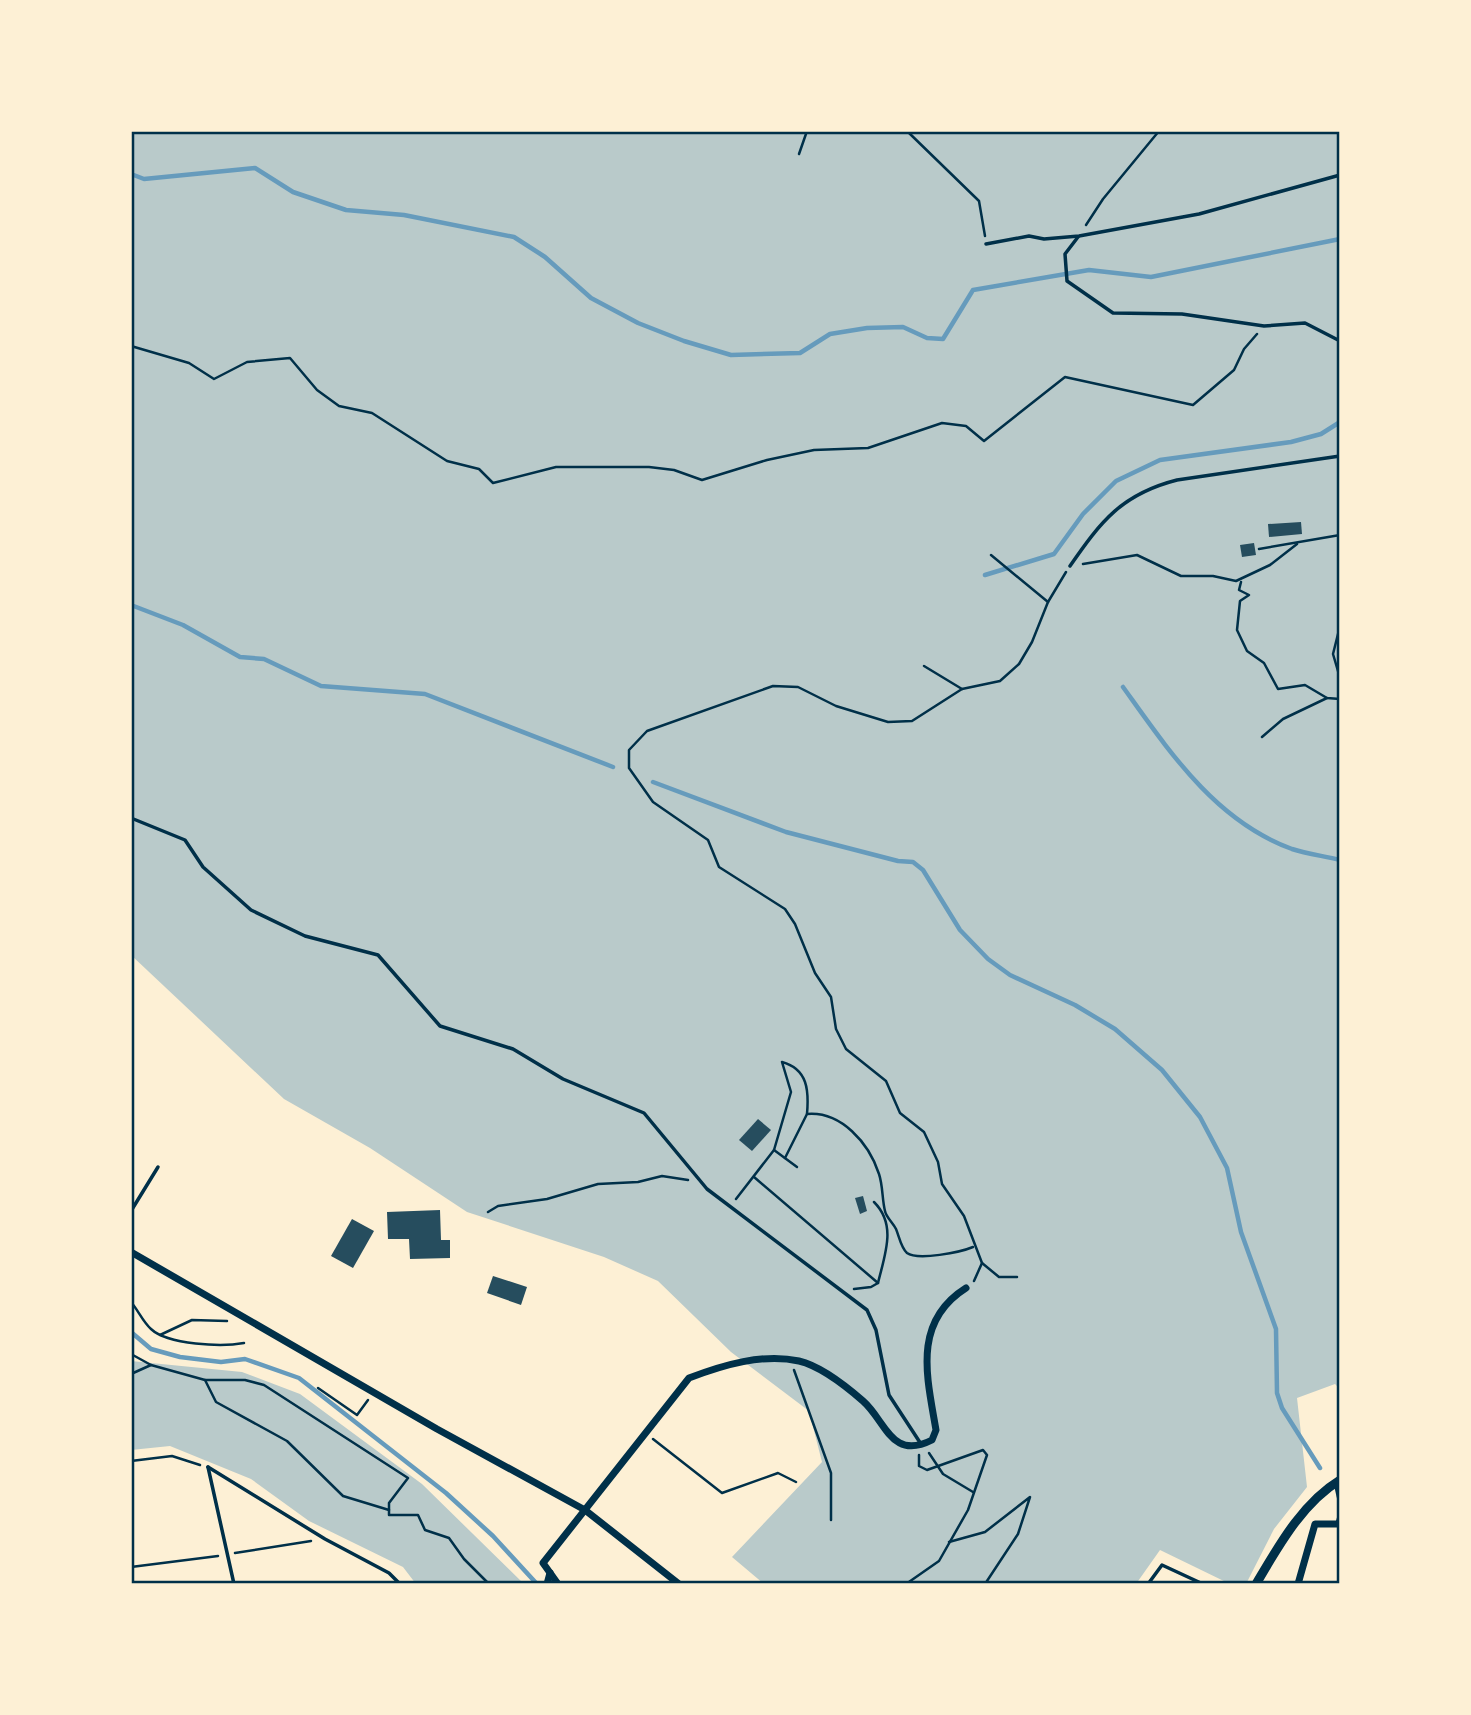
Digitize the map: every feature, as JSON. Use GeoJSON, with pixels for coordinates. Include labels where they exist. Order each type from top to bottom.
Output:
{"type":"FeatureCollection","features":[{"type":"Feature","properties":{"kind":"street"},"geometry":{"type":"LineString","coordinates":[[131,1252],[584,1510],[678,1584]]}},
{"type":"Feature","properties":{"kind":"street"},"geometry":{"type":"LineString","coordinates":[[558,1584],[548,1579],[542,1563],[690,1378],[725,1364],[801,1362],[828,1376],[864,1401],[887,1435],[904,1445],[922,1445],[932,1440],[936,1430],[925,1366],[928,1337],[954,1296],[966,1288]]}},
{"type":"Feature","properties":{"kind":"street"},"geometry":{"type":"LineString","coordinates":[[1256,1584],[1292,1527],[1316,1498],[1338,1481]]}},
{"type":"Feature","properties":{"kind":"street"},"geometry":{"type":"LineString","coordinates":[[1298,1584],[1315,1524],[1339,1524]]}},
{"type":"Feature","properties":{"kind":"lane"},"geometry":{"type":"LineString","coordinates":[[986,244],[1029,236],[1044,239],[1079,236],[1199,214],[1340,175]]}},
{"type":"Feature","properties":{"kind":"lane"},"geometry":{"type":"LineString","coordinates":[[1079,236],[1065,254],[1067,281],[1113,313],[1182,314],[1264,326],[1305,323],[1340,341]]}},
{"type":"Feature","properties":{"kind":"lane"},"geometry":{"type":"LineString","coordinates":[[1070,566],[1104,519],[1125,500],[1151,486],[1340,456]]}},
{"type":"Feature","properties":{"kind":"lane"},"geometry":{"type":"LineString","coordinates":[[131,818],[185,841],[203,867],[251,910],[305,936],[378,955],[440,1026],[513,1049],[564,1079],[644,1112],[699,1179],[730,1207],[867,1310],[876,1330],[889,1395],[922,1445]]}},
{"type":"Feature","properties":{"kind":"lane"},"geometry":{"type":"LineString","coordinates":[[131,1211],[158,1167]]}},
{"type":"Feature","properties":{"kind":"lane"},"geometry":{"type":"LineString","coordinates":[[208,1467],[234,1584]]}},
{"type":"Feature","properties":{"kind":"lane"},"geometry":{"type":"LineString","coordinates":[[208,1467],[325,1539],[389,1573],[400,1584]]}},
{"type":"Feature","properties":{"kind":"lane"},"geometry":{"type":"LineString","coordinates":[[1338,1481],[1340,1504]]}},
{"type":"Feature","properties":{"kind":"lane"},"geometry":{"type":"LineString","coordinates":[[1339,1524],[1340,1513]]}},
{"type":"Feature","properties":{"kind":"lane"},"geometry":{"type":"LineString","coordinates":[[1148,1584],[1162,1565],[1203,1584]]}},
{"type":"Feature","properties":{"kind":"path"},"geometry":{"type":"LineString","coordinates":[[799,154],[807,131]]}},
{"type":"Feature","properties":{"kind":"path"},"geometry":{"type":"LineString","coordinates":[[907,131],[979,201],[986,244]]}},
{"type":"Feature","properties":{"kind":"path"},"geometry":{"type":"LineString","coordinates":[[1079,236],[1103,199],[1159,131]]}},
{"type":"Feature","properties":{"kind":"path"},"geometry":{"type":"LineString","coordinates":[[131,346],[189,363],[214,379],[247,362],[290,358],[317,390],[339,406],[372,413],[447,461],[479,469],[493,483],[556,467],[649,467],[674,470],[702,480],[766,460],[814,450],[868,448],[942,423],[967,426],[984,440],[1065,377],[1193,405],[1234,370],[1244,349],[1264,326]]}},
{"type":"Feature","properties":{"kind":"path"},"geometry":{"type":"LineString","coordinates":[[1259,549],[1340,535]]}},
{"type":"Feature","properties":{"kind":"path"},"geometry":{"type":"LineString","coordinates":[[1017,1277],[999,1277],[982,1263],[973,1247],[964,1216],[942,1184],[938,1162],[924,1132],[900,1113],[886,1081],[846,1049],[836,1029],[831,997],[815,973],[795,924],[785,909],[719,867],[708,840],[653,802],[629,768],[629,750],[647,731],[773,685],[798,687],[836,706],[888,722],[912,721],[962,689],[1000,681],[1019,664],[1048,602],[1070,566],[1129,555],[1181,576],[1198,575],[1228,582],[1242,581],[1270,565],[1297,544]]}},
{"type":"Feature","properties":{"kind":"path"},"geometry":{"type":"LineString","coordinates":[[990,555],[1048,602]]}},
{"type":"Feature","properties":{"kind":"path"},"geometry":{"type":"LineString","coordinates":[[1242,581],[1239,590],[1249,595],[1240,601],[1237,630],[1247,651],[1264,663],[1278,689],[1305,685],[1327,698],[1340,699]]}},
{"type":"Feature","properties":{"kind":"path"},"geometry":{"type":"LineString","coordinates":[[1340,626],[1333,653],[1340,678]]}},
{"type":"Feature","properties":{"kind":"path"},"geometry":{"type":"LineString","coordinates":[[924,666],[962,689]]}},
{"type":"Feature","properties":{"kind":"path"},"geometry":{"type":"LineString","coordinates":[[1262,737],[1283,719],[1327,698]]}},
{"type":"Feature","properties":{"kind":"path"},"geometry":{"type":"LineString","coordinates":[[730,1207],[774,1150],[791,1092],[782,1062],[794,1065],[807,1084],[807,1114],[785,1158]]}},
{"type":"Feature","properties":{"kind":"path"},"geometry":{"type":"LineString","coordinates":[[807,1114],[819,1113],[844,1123],[868,1149],[879,1174],[888,1245],[878,1283],[871,1287],[838,1290]]}},
{"type":"Feature","properties":{"kind":"path"},"geometry":{"type":"LineString","coordinates":[[774,1150],[797,1167]]}},
{"type":"Feature","properties":{"kind":"path"},"geometry":{"type":"LineString","coordinates":[[488,1212],[498,1206],[547,1199],[598,1184],[638,1182],[662,1175],[699,1179]]}},
{"type":"Feature","properties":{"kind":"path"},"geometry":{"type":"LineString","coordinates":[[754,1177],[878,1283]]}},
{"type":"Feature","properties":{"kind":"path"},"geometry":{"type":"LineString","coordinates":[[874,1202],[895,1226],[905,1251],[911,1255],[950,1255],[973,1247]]}},
{"type":"Feature","properties":{"kind":"path"},"geometry":{"type":"LineString","coordinates":[[966,1288],[977,1279],[982,1263]]}},
{"type":"Feature","properties":{"kind":"path"},"geometry":{"type":"LineString","coordinates":[[131,1301],[150,1328],[160,1335],[219,1347],[244,1343]]}},
{"type":"Feature","properties":{"kind":"path"},"geometry":{"type":"LineString","coordinates":[[160,1335],[192,1320],[231,1322]]}},
{"type":"Feature","properties":{"kind":"path"},"geometry":{"type":"LineString","coordinates":[[131,1354],[151,1364],[205,1380],[245,1380],[264,1385],[408,1478],[390,1503],[390,1515],[418,1515],[425,1530],[449,1538],[464,1559],[489,1584]]}},
{"type":"Feature","properties":{"kind":"path"},"geometry":{"type":"LineString","coordinates":[[791,1361],[831,1474],[831,1520]]}},
{"type":"Feature","properties":{"kind":"path"},"geometry":{"type":"LineString","coordinates":[[131,1374],[151,1364]]}},
{"type":"Feature","properties":{"kind":"path"},"geometry":{"type":"LineString","coordinates":[[205,1380],[216,1402],[287,1441],[343,1496],[390,1510]]}},
{"type":"Feature","properties":{"kind":"path"},"geometry":{"type":"LineString","coordinates":[[318,1388],[357,1415],[374,1392]]}},
{"type":"Feature","properties":{"kind":"path"},"geometry":{"type":"LineString","coordinates":[[645,1432],[722,1493],[778,1473],[796,1482]]}},
{"type":"Feature","properties":{"kind":"path"},"geometry":{"type":"LineString","coordinates":[[922,1445],[943,1474],[973,1493]]}},
{"type":"Feature","properties":{"kind":"path"},"geometry":{"type":"LineString","coordinates":[[906,1584],[939,1560],[968,1510],[987,1455],[982,1450],[962,1455],[939,1468],[927,1470],[919,1466],[922,1445]]}},
{"type":"Feature","properties":{"kind":"path"},"geometry":{"type":"LineString","coordinates":[[131,1461],[172,1456],[208,1467]]}},
{"type":"Feature","properties":{"kind":"path"},"geometry":{"type":"LineString","coordinates":[[949,1542],[985,1532],[1008,1517],[1030,1497],[1018,1534],[985,1584]]}},
{"type":"Feature","properties":{"kind":"shaded area"},"geometry":{"type":"Polygon","coordinates":[[[131,131],[1340,131],[1340,1389],[1335,1384],[1297,1398],[1307,1487],[1274,1529],[1246,1584],[1230,1584],[1160,1550],[1136,1584],[868,1584],[866,1581],[863,1584],[764,1584],[732,1557],[822,1462],[809,1411],[731,1352],[658,1281],[604,1257],[467,1212],[370,1148],[284,1099],[131,955],[131,131]]]}},
{"type":"Feature","properties":{"kind":"shaded area"},"geometry":{"type":"Polygon","coordinates":[[[131,1361],[242,1372],[300,1394],[422,1484],[524,1584],[416,1584],[403,1567],[309,1521],[251,1479],[170,1446],[131,1450],[131,1361]]]}},
{"type":"Feature","properties":{"kind":"building"},"geometry":{"type":"Polygon","coordinates":[[[1301,522],[1302,534],[1269,537],[1268,524],[1301,522]]]}},
{"type":"Feature","properties":{"kind":"building"},"geometry":{"type":"Polygon","coordinates":[[[1254,543],[1256,555],[1242,557],[1240,545],[1254,543]]]}},
{"type":"Feature","properties":{"kind":"building"},"geometry":{"type":"Polygon","coordinates":[[[758,1119],[771,1130],[752,1151],[739,1140],[758,1119]]]}},
{"type":"Feature","properties":{"kind":"building"},"geometry":{"type":"Polygon","coordinates":[[[863,1196],[867,1211],[860,1214],[855,1198],[863,1196]]]}},
{"type":"Feature","properties":{"kind":"building"},"geometry":{"type":"Polygon","coordinates":[[[440,1210],[441,1240],[450,1240],[450,1258],[410,1259],[409,1239],[388,1239],[387,1212],[440,1210]]]}},
{"type":"Feature","properties":{"kind":"building"},"geometry":{"type":"Polygon","coordinates":[[[352,1219],[374,1231],[353,1268],[331,1256],[352,1219]]]}},
{"type":"Feature","properties":{"kind":"building"},"geometry":{"type":"Polygon","coordinates":[[[493,1276],[527,1287],[521,1305],[487,1293],[493,1276]]]}},
{"type":"Feature","properties":{"kind":"waterway"},"geometry":{"type":"LineString","coordinates":[[131,174],[144,179],[255,168],[293,192],[346,210],[404,215],[514,237],[545,257],[591,298],[638,323],[731,355],[800,353],[830,334],[867,328],[903,327],[927,338],[943,339],[973,290],[1089,270],[1151,277],[1340,239]]}},
{"type":"Feature","properties":{"kind":"waterway"},"geometry":{"type":"LineString","coordinates":[[985,575],[1054,554],[1083,514],[1116,481],[1160,460],[1291,442],[1321,434],[1340,422]]}},
{"type":"Feature","properties":{"kind":"waterway"},"geometry":{"type":"LineString","coordinates":[[131,605],[183,625],[240,657],[264,659],[321,686],[425,694],[613,767]]}},
{"type":"Feature","properties":{"kind":"waterway"},"geometry":{"type":"LineString","coordinates":[[1123,687],[1196,782],[1240,821],[1265,837],[1292,849],[1340,860]]}},
{"type":"Feature","properties":{"kind":"waterway"},"geometry":{"type":"LineString","coordinates":[[653,782],[786,832],[898,861],[913,862],[923,870],[960,930],[988,959],[1010,975],[1075,1005],[1115,1029],[1162,1070],[1200,1117],[1227,1168],[1241,1232],[1276,1329],[1277,1393],[1282,1408],[1320,1468]]}},
{"type":"Feature","properties":{"kind":"waterway"},"geometry":{"type":"LineString","coordinates":[[131,1332],[151,1349],[180,1357],[221,1362],[245,1359],[299,1378],[446,1493],[493,1536],[537,1584]]}}]}
